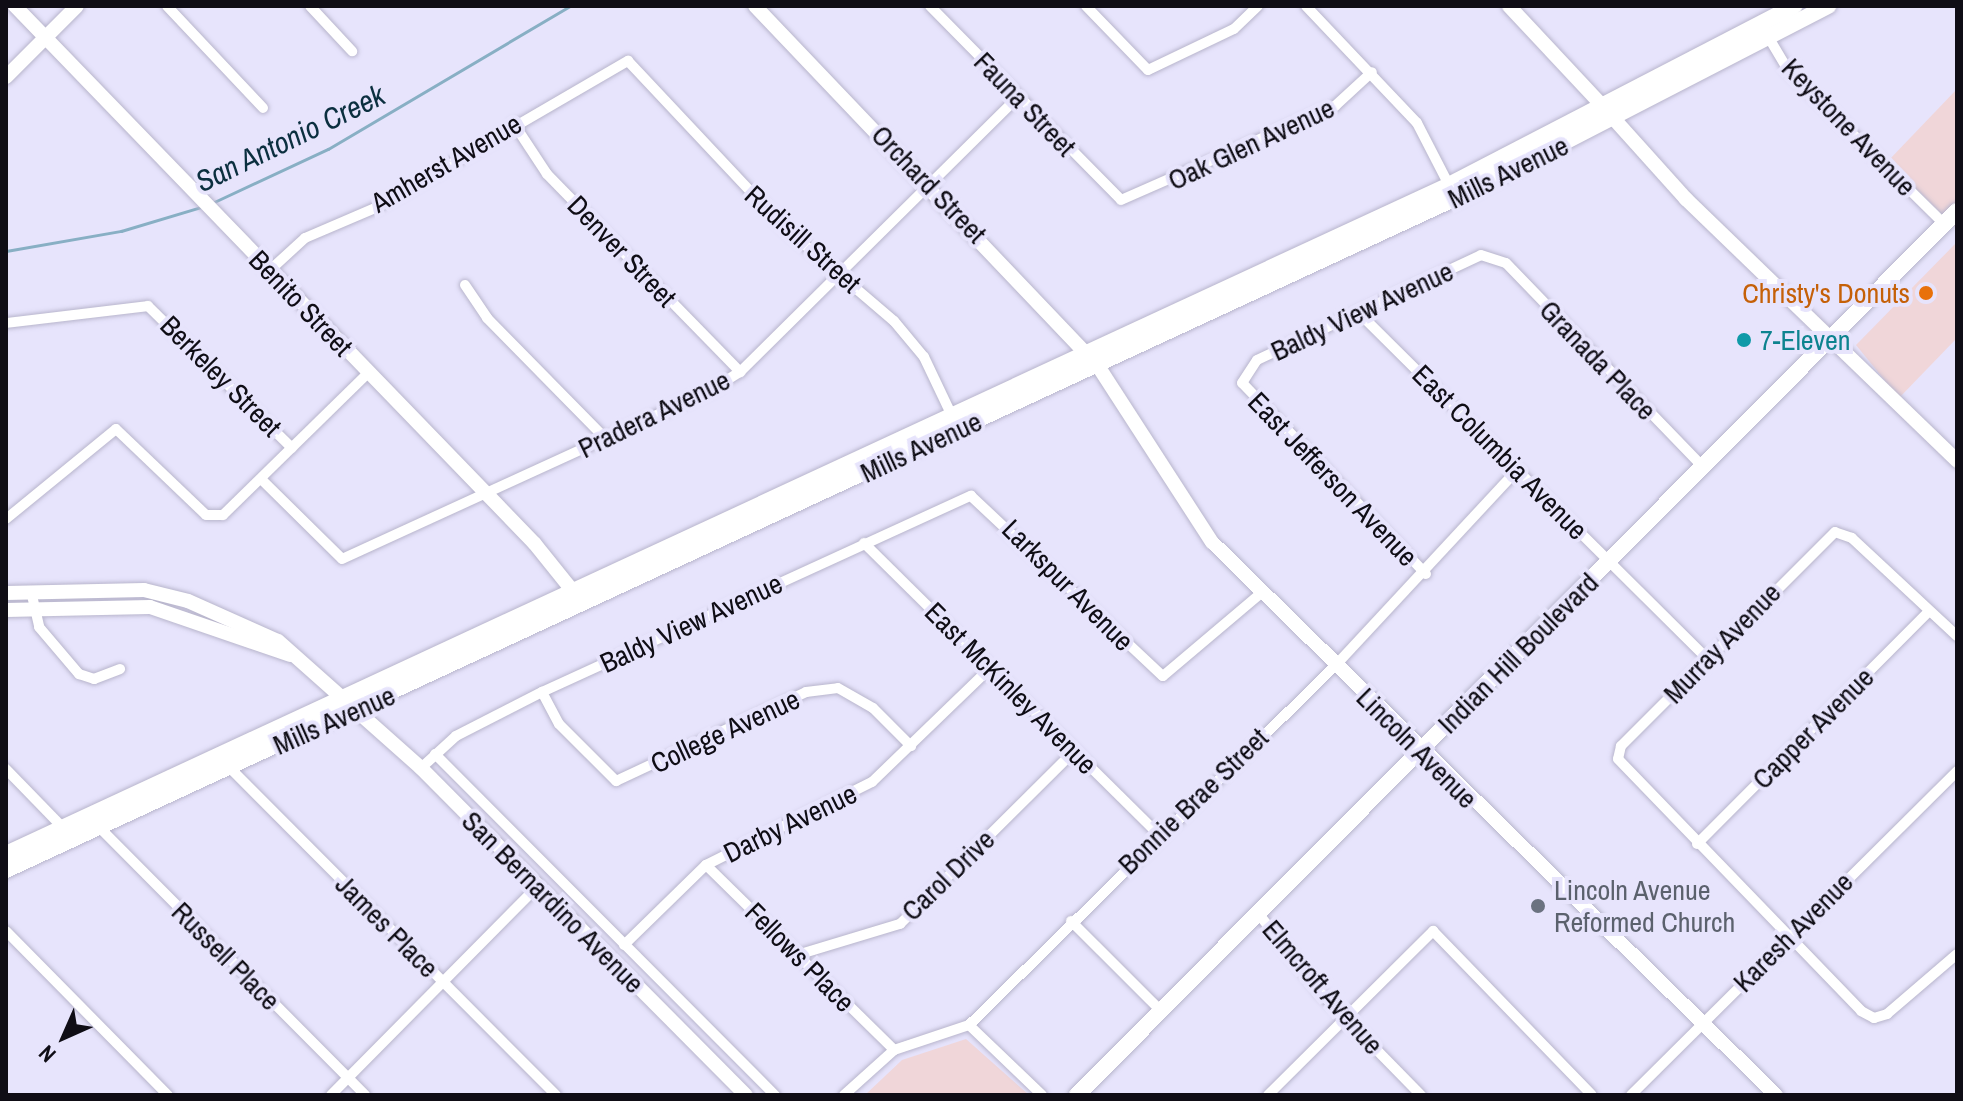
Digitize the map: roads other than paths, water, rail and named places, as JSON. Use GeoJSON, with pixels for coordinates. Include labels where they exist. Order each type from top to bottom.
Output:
{"type":"FeatureCollection","features":[{"type":"Feature","properties":{"kind":"main road","name":"Mills Avenue"},"geometry":{"type":"LineString","coordinates":[[1766,31],[1794,6]]}},
{"type":"Feature","properties":{"kind":"main road","name":"Mills Avenue"},"geometry":{"type":"LineString","coordinates":[[6,870],[68,833],[354,704],[1452,192],[1766,31],[1828,6]]}},
{"type":"Feature","properties":{"kind":"main road","name":"Indian Hill Boulevard"},"geometry":{"type":"LineString","coordinates":[[1077,1095],[1957,211]]}},
{"type":"Feature","properties":{"kind":"main road","name":"Mills Avenue"},"geometry":{"type":"LineString","coordinates":[[6,854],[68,833]]}},
{"type":"Feature","properties":{"kind":"street","name":"Benito Street"},"geometry":{"type":"LineString","coordinates":[[15,6],[486,495],[578,598]]}},
{"type":"Feature","properties":{"kind":"street"},"geometry":{"type":"LineString","coordinates":[[6,77],[77,6]]}},
{"type":"Feature","properties":{"kind":"street"},"geometry":{"type":"LineString","coordinates":[[167,6],[263,108]]}},
{"type":"Feature","properties":{"kind":"street"},"geometry":{"type":"LineString","coordinates":[[310,6],[352,51]]}},
{"type":"Feature","properties":{"kind":"street","name":"Orchard Street"},"geometry":{"type":"LineString","coordinates":[[755,6],[931,184],[1093,360]]}},
{"type":"Feature","properties":{"kind":"street","name":"Fauna Street"},"geometry":{"type":"LineString","coordinates":[[930,6],[1121,200]]}},
{"type":"Feature","properties":{"kind":"street"},"geometry":{"type":"LineString","coordinates":[[1086,6],[1148,70],[1234,29],[1258,6]]}},
{"type":"Feature","properties":{"kind":"street"},"geometry":{"type":"LineString","coordinates":[[1306,6],[1372,72],[1417,123],[1452,192]]}},
{"type":"Feature","properties":{"kind":"street"},"geometry":{"type":"LineString","coordinates":[[1509,6],[1829,341],[1957,461]]}},
{"type":"Feature","properties":{"kind":"street","name":"Keystone Avenue"},"geometry":{"type":"LineString","coordinates":[[1766,31],[1788,70],[1944,224]]}},
{"type":"Feature","properties":{"kind":"street","name":"Amherst Avenue"},"geometry":{"type":"LineString","coordinates":[[269,271],[305,238],[375,208],[514,124],[628,61]]}},
{"type":"Feature","properties":{"kind":"street","name":"Rudisill Street"},"geometry":{"type":"LineString","coordinates":[[628,61],[785,228],[915,345],[955,423]]}},
{"type":"Feature","properties":{"kind":"street","name":"Oak Glen Avenue"},"geometry":{"type":"LineString","coordinates":[[1121,200],[1335,106],[1372,72]]}},
{"type":"Feature","properties":{"kind":"street","name":"Pradera Avenue"},"geometry":{"type":"LineString","coordinates":[[342,559],[606,439],[740,372],[1018,97]]}},
{"type":"Feature","properties":{"kind":"street","name":"Denver Street"},"geometry":{"type":"LineString","coordinates":[[514,124],[547,174],[740,372]]}},
{"type":"Feature","properties":{"kind":"street","name":"Baldy View Avenue"},"geometry":{"type":"LineString","coordinates":[[1242,383],[1257,360],[1493,253]]}},
{"type":"Feature","properties":{"kind":"street","name":"Granada Place"},"geometry":{"type":"LineString","coordinates":[[1493,253],[1703,467]]}},
{"type":"Feature","properties":{"kind":"street"},"geometry":{"type":"LineString","coordinates":[[465,285],[487,318],[606,439]]}},
{"type":"Feature","properties":{"kind":"street","name":"Berkeley Street"},"geometry":{"type":"LineString","coordinates":[[6,323],[148,306],[292,448]]}},
{"type":"Feature","properties":{"kind":"street","name":"East Columbia Avenue"},"geometry":{"type":"LineString","coordinates":[[1360,314],[1707,659]]}},
{"type":"Feature","properties":{"kind":"street","name":"Lincoln Avenue"},"geometry":{"type":"LineString","coordinates":[[1093,360],[1193,517],[1260,594],[1703,1020],[1776,1095]]}},
{"type":"Feature","properties":{"kind":"street"},"geometry":{"type":"LineString","coordinates":[[6,519],[116,429],[214,519],[262,480],[368,373]]}},
{"type":"Feature","properties":{"kind":"street","name":"East Jefferson Avenue"},"geometry":{"type":"LineString","coordinates":[[1242,383],[1426,574]]}},
{"type":"Feature","properties":{"kind":"street","name":"Bonnie Brae Street"},"geometry":{"type":"LineString","coordinates":[[844,1095],[894,1050],[969,1025],[1157,833],[1335,666],[1426,574],[1517,470]]}},
{"type":"Feature","properties":{"kind":"street","name":"Berkeley Street"},"geometry":{"type":"LineString","coordinates":[[262,480],[342,559]]}},
{"type":"Feature","properties":{"kind":"street","name":"Baldy View Avenue"},"geometry":{"type":"LineString","coordinates":[[421,768],[435,754],[542,692],[971,496]]}},
{"type":"Feature","properties":{"kind":"street","name":"Larkspur Avenue"},"geometry":{"type":"LineString","coordinates":[[971,496],[1163,676],[1260,594]]}},
{"type":"Feature","properties":{"kind":"street","name":"Murray Avenue"},"geometry":{"type":"LineString","coordinates":[[1697,844],[1618,759],[1707,659],[1835,532],[1852,538],[1929,611]]}},
{"type":"Feature","properties":{"kind":"street","name":"East McKinley Avenue"},"geometry":{"type":"LineString","coordinates":[[864,543],[1157,833]]}},
{"type":"Feature","properties":{"kind":"street","name":"San Bernardino Avenue"},"geometry":{"type":"LineString","coordinates":[[6,593],[105,587],[188,601],[278,641],[290,655],[354,704],[421,768],[746,1095]]}},
{"type":"Feature","properties":{"kind":"street"},"geometry":{"type":"LineString","coordinates":[[31,591],[50,644],[79,674],[94,679],[120,669]]}},
{"type":"Feature","properties":{"kind":"street"},"geometry":{"type":"LineString","coordinates":[[6,610],[150,607],[290,655]]}},
{"type":"Feature","properties":{"kind":"street"},"geometry":{"type":"LineString","coordinates":[[1929,611],[1957,636]]}},
{"type":"Feature","properties":{"kind":"street","name":"Capper Avenue"},"geometry":{"type":"LineString","coordinates":[[1697,844],[1929,611]]}},
{"type":"Feature","properties":{"kind":"street","name":"Darby Avenue"},"geometry":{"type":"LineString","coordinates":[[624,945],[706,865],[840,802],[911,746],[990,668]]}},
{"type":"Feature","properties":{"kind":"street","name":"College Avenue"},"geometry":{"type":"LineString","coordinates":[[542,692],[559,724],[616,781],[806,692],[838,688],[873,708],[911,746]]}},
{"type":"Feature","properties":{"kind":"street","name":"Carol Drive"},"geometry":{"type":"LineString","coordinates":[[797,955],[900,924],[1074,751]]}},
{"type":"Feature","properties":{"kind":"street"},"geometry":{"type":"LineString","coordinates":[[435,754],[775,1095]]}},
{"type":"Feature","properties":{"kind":"street","name":"James Place"},"geometry":{"type":"LineString","coordinates":[[224,762],[556,1095]]}},
{"type":"Feature","properties":{"kind":"street"},"geometry":{"type":"LineString","coordinates":[[6,769],[68,833]]}},
{"type":"Feature","properties":{"kind":"street","name":"Karesh Avenue"},"geometry":{"type":"LineString","coordinates":[[1631,1095],[1703,1020],[1957,771]]}},
{"type":"Feature","properties":{"kind":"street","name":"Russell Place"},"geometry":{"type":"LineString","coordinates":[[94,821],[365,1095]]}},
{"type":"Feature","properties":{"kind":"street"},"geometry":{"type":"LineString","coordinates":[[1697,844],[1787,937],[1874,1018],[1957,954]]}},
{"type":"Feature","properties":{"kind":"street","name":"Fellows Place"},"geometry":{"type":"LineString","coordinates":[[706,865],[894,1050]]}},
{"type":"Feature","properties":{"kind":"street"},"geometry":{"type":"LineString","coordinates":[[331,1095],[537,887]]}},
{"type":"Feature","properties":{"kind":"street","name":"Elmcroft Avenue"},"geometry":{"type":"LineString","coordinates":[[1258,913],[1345,1018],[1421,1095]]}},
{"type":"Feature","properties":{"kind":"street"},"geometry":{"type":"LineString","coordinates":[[1071,921],[1161,1011]]}},
{"type":"Feature","properties":{"kind":"street"},"geometry":{"type":"LineString","coordinates":[[6,931],[168,1095]]}},
{"type":"Feature","properties":{"kind":"street"},"geometry":{"type":"LineString","coordinates":[[1268,1095],[1433,931],[1592,1095]]}},
{"type":"Feature","properties":{"kind":"street"},"geometry":{"type":"LineString","coordinates":[[969,1025],[1042,1095]]}},
{"type":"Feature","properties":{"kind":"waterway","name":"San Antonio Creek"},"geometry":{"type":"LineString","coordinates":[[212,203],[328,149],[570,6]]}},
{"type":"Feature","properties":{"kind":"waterway","name":"San Antonio Creek"},"geometry":{"type":"LineString","coordinates":[[6,251],[121,231],[201,207]]}},
{"type":"Feature","properties":{"kind":"place","name":"Christy's Donuts"},"geometry":{"type":"Point","coordinates":[1926,293]}},
{"type":"Feature","properties":{"kind":"place","name":"7-Eleven"},"geometry":{"type":"Point","coordinates":[1744,340]}},
{"type":"Feature","properties":{"kind":"place","name":"Lincoln Avenue Reformed Church"},"geometry":{"type":"Point","coordinates":[1538,906]}}]}
